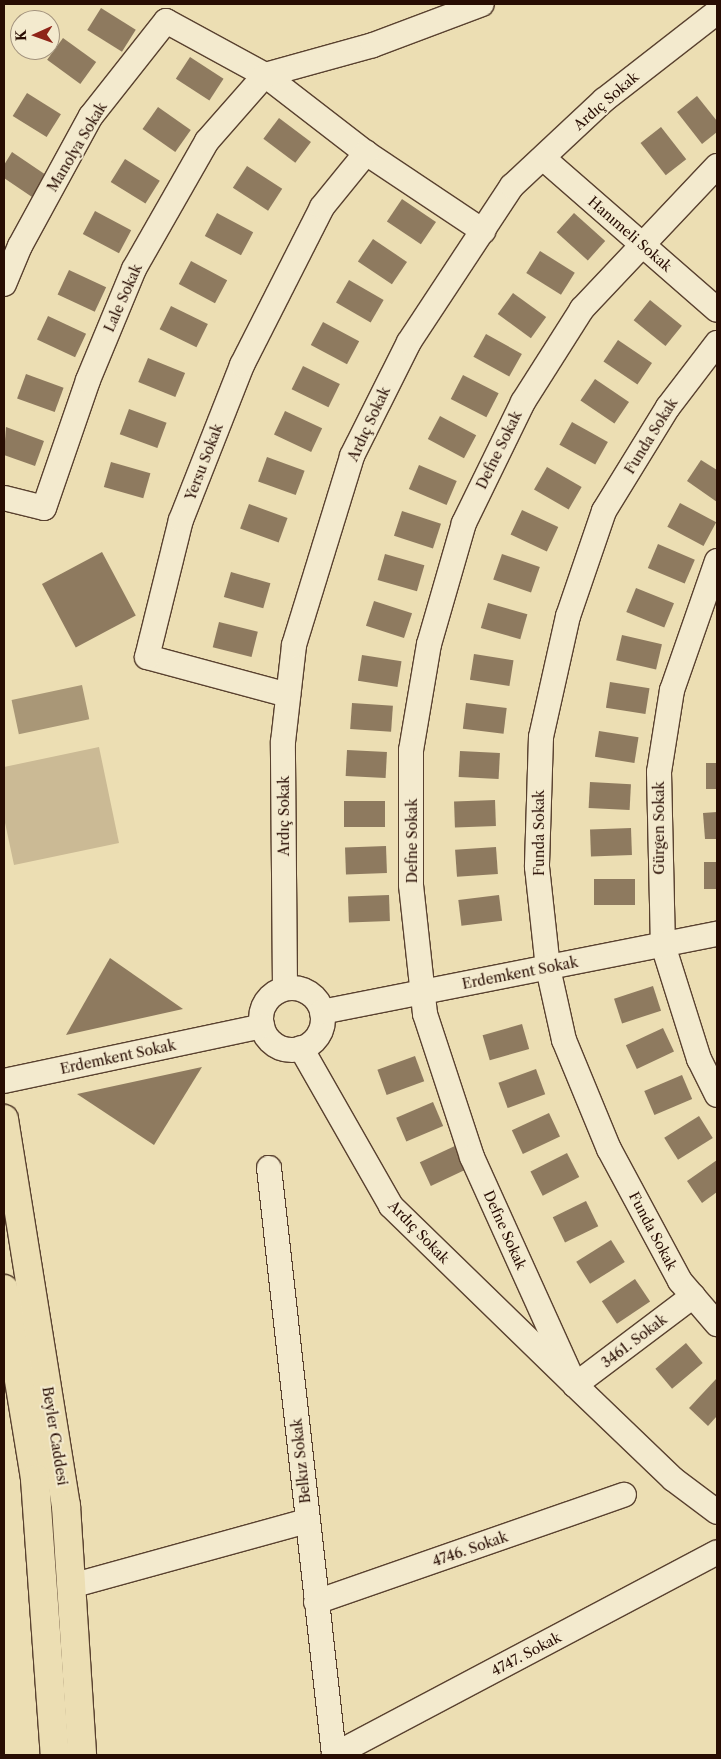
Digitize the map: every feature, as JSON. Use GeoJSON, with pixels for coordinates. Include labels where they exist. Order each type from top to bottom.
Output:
{"type":"FeatureCollection","features":[{"type":"Feature","properties":{"kind":"main road","name":"Beyler Caddesi"},"geometry":{"type":"LineString","coordinates":[[4,1119],[66,1506],[82,1755]]}},
{"type":"Feature","properties":{"kind":"main road","name":"Beyler Caddesi"},"geometry":{"type":"LineString","coordinates":[[4,1290],[13,1391],[35,1479],[55,1755]]}},
{"type":"Feature","properties":{"kind":"street"},"geometry":{"type":"LineString","coordinates":[[265,76],[373,45],[482,4]]}},
{"type":"Feature","properties":{"kind":"street","name":"Ardıç Sokak"},"geometry":{"type":"LineString","coordinates":[[285,988],[283,742],[294,645],[352,456],[409,342],[512,186],[604,100],[717,12]]}},
{"type":"Feature","properties":{"kind":"street","name":"Manolya Sokak"},"geometry":{"type":"LineString","coordinates":[[4,284],[12,242],[91,116],[166,21],[265,76]]}},
{"type":"Feature","properties":{"kind":"street"},"geometry":{"type":"LineString","coordinates":[[265,76],[366,154],[483,231]]}},
{"type":"Feature","properties":{"kind":"street","name":"Lale Sokak"},"geometry":{"type":"LineString","coordinates":[[4,498],[44,508],[88,380],[134,269],[208,141],[265,76]]}},
{"type":"Feature","properties":{"kind":"street","name":"Yersu Sokak"},"geometry":{"type":"LineString","coordinates":[[288,695],[147,657],[181,520],[242,365],[322,207],[366,154]]}},
{"type":"Feature","properties":{"kind":"street","name":"Hanımeli Sokak"},"geometry":{"type":"LineString","coordinates":[[543,158],[717,310]]}},
{"type":"Feature","properties":{"kind":"street","name":"Defne Sokak"},"geometry":{"type":"LineString","coordinates":[[717,166],[641,244],[582,309],[523,402],[464,523],[428,644],[412,750],[411,885],[425,1014],[472,1157],[575,1385],[672,1479],[717,1512]]}},
{"type":"Feature","properties":{"kind":"street","name":"Funda Sokak"},"geometry":{"type":"LineString","coordinates":[[717,343],[668,406],[604,511],[568,616],[541,737],[537,867],[548,968],[564,1040],[609,1149],[680,1281],[717,1324]]}},
{"type":"Feature","properties":{"kind":"street","name":"Gürgen Sokak"},"geometry":{"type":"LineString","coordinates":[[717,561],[672,690],[659,772],[663,945],[699,1059],[717,1095]]}},
{"type":"Feature","properties":{"kind":"street","name":"Erdemkent Sokak"},"geometry":{"type":"LineString","coordinates":[[322,1012],[717,934]]}},
{"type":"Feature","properties":{"kind":"street"},"geometry":{"type":"LineString","coordinates":[[285,988],[295,988],[313,995],[322,1012],[316,1038],[301,1048],[292,1050],[273,1043],[262,1026],[264,1007],[276,992],[285,988]]}},
{"type":"Feature","properties":{"kind":"street","name":"Erdemkent Sokak"},"geometry":{"type":"LineString","coordinates":[[4,1082],[262,1026]]}},
{"type":"Feature","properties":{"kind":"street","name":"Ardıç Sokak"},"geometry":{"type":"LineString","coordinates":[[301,1048],[391,1206],[575,1385]]}},
{"type":"Feature","properties":{"kind":"street","name":"Belkız Sokak"},"geometry":{"type":"LineString","coordinates":[[269,1168],[334,1755]]}},
{"type":"Feature","properties":{"kind":"street","name":"3461. Sokak"},"geometry":{"type":"LineString","coordinates":[[575,1385],[693,1296]]}},
{"type":"Feature","properties":{"kind":"street","name":"4746. Sokak"},"geometry":{"type":"LineString","coordinates":[[316,1602],[624,1495]]}},
{"type":"Feature","properties":{"kind":"street"},"geometry":{"type":"LineString","coordinates":[[71,1586],[307,1521]]}},
{"type":"Feature","properties":{"kind":"street","name":"4747. Sokak"},"geometry":{"type":"LineString","coordinates":[[334,1755],[717,1552]]}},
{"type":"Feature","properties":{"kind":"shaded area"},"geometry":{"type":"Polygon","coordinates":[[[82,685],[89,719],[19,734],[12,700],[82,685]]]}},
{"type":"Feature","properties":{"kind":"shaded area"},"geometry":{"type":"Polygon","coordinates":[[[99,747],[119,843],[14,865],[4,818],[4,767],[99,747]]]}},
{"type":"Feature","properties":{"kind":"building"},"geometry":{"type":"Polygon","coordinates":[[[101,8],[136,30],[122,52],[87,30],[101,8]]]}},
{"type":"Feature","properties":{"kind":"building"},"geometry":{"type":"Polygon","coordinates":[[[63,38],[96,62],[80,84],[47,60],[60,60],[60,42],[63,38]]]}},
{"type":"Feature","properties":{"kind":"building"},"geometry":{"type":"Polygon","coordinates":[[[190,57],[224,79],[209,101],[176,79],[190,57]]]}},
{"type":"Feature","properties":{"kind":"building"},"geometry":{"type":"Polygon","coordinates":[[[27,93],[61,114],[47,137],[13,116],[27,93]]]}},
{"type":"Feature","properties":{"kind":"building"},"geometry":{"type":"Polygon","coordinates":[[[697,96],[717,121],[717,132],[702,144],[677,112],[697,96]]]}},
{"type":"Feature","properties":{"kind":"building"},"geometry":{"type":"Polygon","coordinates":[[[158,107],[191,130],[175,152],[143,129],[158,107]]]}},
{"type":"Feature","properties":{"kind":"building"},"geometry":{"type":"Polygon","coordinates":[[[279,118],[311,142],[295,163],[263,139],[279,118]]]}},
{"type":"Feature","properties":{"kind":"building"},"geometry":{"type":"Polygon","coordinates":[[[661,127],[686,159],[666,175],[641,143],[661,127]]]}},
{"type":"Feature","properties":{"kind":"building"},"geometry":{"type":"Polygon","coordinates":[[[12,152],[46,175],[32,197],[4,178],[4,165],[12,152]]]}},
{"type":"Feature","properties":{"kind":"building"},"geometry":{"type":"Polygon","coordinates":[[[125,159],[160,181],[145,204],[111,182],[125,159]]]}},
{"type":"Feature","properties":{"kind":"building"},"geometry":{"type":"Polygon","coordinates":[[[247,166],[282,189],[268,211],[233,188],[247,166]]]}},
{"type":"Feature","properties":{"kind":"building"},"geometry":{"type":"Polygon","coordinates":[[[402,199],[436,222],[421,244],[387,221],[402,199]]]}},
{"type":"Feature","properties":{"kind":"building"},"geometry":{"type":"Polygon","coordinates":[[[95,211],[131,230],[119,253],[83,234],[95,211]]]}},
{"type":"Feature","properties":{"kind":"building"},"geometry":{"type":"Polygon","coordinates":[[[217,213],[253,232],[241,255],[205,236],[217,213]]]}},
{"type":"Feature","properties":{"kind":"building"},"geometry":{"type":"Polygon","coordinates":[[[574,213],[605,241],[588,260],[557,232],[574,213]]]}},
{"type":"Feature","properties":{"kind":"building"},"geometry":{"type":"Polygon","coordinates":[[[373,239],[407,262],[392,284],[358,261],[373,239]]]}},
{"type":"Feature","properties":{"kind":"building"},"geometry":{"type":"Polygon","coordinates":[[[540,251],[575,273],[561,295],[526,273],[540,251]]]}},
{"type":"Feature","properties":{"kind":"building"},"geometry":{"type":"Polygon","coordinates":[[[191,261],[227,280],[215,303],[179,284],[191,261]]]}},
{"type":"Feature","properties":{"kind":"building"},"geometry":{"type":"Polygon","coordinates":[[[69,270],[106,287],[95,312],[58,294],[69,270]]]}},
{"type":"Feature","properties":{"kind":"building"},"geometry":{"type":"Polygon","coordinates":[[[349,280],[384,300],[371,323],[336,303],[349,280]]]}},
{"type":"Feature","properties":{"kind":"building"},"geometry":{"type":"Polygon","coordinates":[[[513,293],[546,317],[531,338],[498,314],[513,293]]]}},
{"type":"Feature","properties":{"kind":"building"},"geometry":{"type":"Polygon","coordinates":[[[650,300],[682,326],[666,346],[634,320],[650,300]]]}},
{"type":"Feature","properties":{"kind":"building"},"geometry":{"type":"Polygon","coordinates":[[[171,306],[208,324],[196,347],[160,329],[171,306]]]}},
{"type":"Feature","properties":{"kind":"building"},"geometry":{"type":"Polygon","coordinates":[[[48,316],[86,334],[75,357],[37,340],[48,316]]]}},
{"type":"Feature","properties":{"kind":"building"},"geometry":{"type":"Polygon","coordinates":[[[323,322],[359,341],[347,364],[311,345],[323,322]]]}},
{"type":"Feature","properties":{"kind":"building"},"geometry":{"type":"Polygon","coordinates":[[[486,334],[522,354],[509,377],[473,357],[486,334]]]}},
{"type":"Feature","properties":{"kind":"building"},"geometry":{"type":"Polygon","coordinates":[[[618,340],[652,363],[637,384],[603,362],[618,340]]]}},
{"type":"Feature","properties":{"kind":"building"},"geometry":{"type":"Polygon","coordinates":[[[148,358],[185,373],[175,397],[138,382],[148,358]]]}},
{"type":"Feature","properties":{"kind":"building"},"geometry":{"type":"Polygon","coordinates":[[[303,366],[340,384],[328,407],[292,389],[303,366]]]}},
{"type":"Feature","properties":{"kind":"building"},"geometry":{"type":"Polygon","coordinates":[[[26,374],[64,388],[55,412],[17,398],[26,374]]]}},
{"type":"Feature","properties":{"kind":"building"},"geometry":{"type":"Polygon","coordinates":[[[463,375],[499,393],[486,417],[451,399],[463,375]]]}},
{"type":"Feature","properties":{"kind":"building"},"geometry":{"type":"Polygon","coordinates":[[[595,379],[629,402],[614,423],[580,401],[595,379]]]}},
{"type":"Feature","properties":{"kind":"building"},"geometry":{"type":"Polygon","coordinates":[[[129,409],[167,423],[157,448],[120,434],[129,409]]]}},
{"type":"Feature","properties":{"kind":"building"},"geometry":{"type":"Polygon","coordinates":[[[285,411],[322,428],[311,452],[274,435],[285,411]]]}},
{"type":"Feature","properties":{"kind":"building"},"geometry":{"type":"Polygon","coordinates":[[[440,416],[476,435],[464,458],[428,439],[440,416]]]}},
{"type":"Feature","properties":{"kind":"building"},"geometry":{"type":"Polygon","coordinates":[[[572,422],[608,442],[595,465],[559,445],[572,422]]]}},
{"type":"Feature","properties":{"kind":"building"},"geometry":{"type":"Polygon","coordinates":[[[6,427],[44,441],[35,466],[4,455],[6,427]]]}},
{"type":"Feature","properties":{"kind":"building"},"geometry":{"type":"Polygon","coordinates":[[[267,457],[305,471],[296,495],[258,481],[267,457]]]}},
{"type":"Feature","properties":{"kind":"building"},"geometry":{"type":"Polygon","coordinates":[[[701,460],[717,470],[717,502],[687,481],[701,460]]]}},
{"type":"Feature","properties":{"kind":"building"},"geometry":{"type":"Polygon","coordinates":[[[111,462],[150,473],[143,498],[104,487],[111,462]]]}},
{"type":"Feature","properties":{"kind":"building"},"geometry":{"type":"Polygon","coordinates":[[[419,465],[457,481],[447,505],[409,489],[419,465]]]}},
{"type":"Feature","properties":{"kind":"building"},"geometry":{"type":"Polygon","coordinates":[[[547,467],[582,487],[569,510],[534,490],[547,467]]]}},
{"type":"Feature","properties":{"kind":"building"},"geometry":{"type":"Polygon","coordinates":[[[680,503],[716,522],[704,546],[667,527],[680,503]]]}},
{"type":"Feature","properties":{"kind":"building"},"geometry":{"type":"Polygon","coordinates":[[[249,504],[288,518],[279,542],[240,528],[249,504]]]}},
{"type":"Feature","properties":{"kind":"building"},"geometry":{"type":"Polygon","coordinates":[[[522,510],[558,527],[547,551],[511,534],[522,510]]]}},
{"type":"Feature","properties":{"kind":"building"},"geometry":{"type":"Polygon","coordinates":[[[402,511],[441,524],[433,548],[394,536],[402,511]]]}},
{"type":"Feature","properties":{"kind":"building"},"geometry":{"type":"Polygon","coordinates":[[[658,544],[695,560],[685,584],[648,568],[658,544]]]}},
{"type":"Feature","properties":{"kind":"building"},"geometry":{"type":"Polygon","coordinates":[[[102,552],[136,616],[76,647],[42,584],[102,552]]]}},
{"type":"Feature","properties":{"kind":"building"},"geometry":{"type":"Polygon","coordinates":[[[385,554],[424,565],[417,591],[378,580],[385,554]]]}},
{"type":"Feature","properties":{"kind":"building"},"geometry":{"type":"Polygon","coordinates":[[[502,554],[540,567],[531,593],[493,580],[502,554]]]}},
{"type":"Feature","properties":{"kind":"building"},"geometry":{"type":"Polygon","coordinates":[[[231,572],[270,583],[263,608],[224,597],[231,572]]]}},
{"type":"Feature","properties":{"kind":"building"},"geometry":{"type":"Polygon","coordinates":[[[636,588],[674,603],[664,627],[626,612],[636,588]]]}},
{"type":"Feature","properties":{"kind":"building"},"geometry":{"type":"Polygon","coordinates":[[[374,601],[412,613],[404,638],[366,626],[374,601]]]}},
{"type":"Feature","properties":{"kind":"building"},"geometry":{"type":"Polygon","coordinates":[[[488,603],[527,614],[520,639],[481,628],[488,603]]]}},
{"type":"Feature","properties":{"kind":"building"},"geometry":{"type":"Polygon","coordinates":[[[219,622],[258,632],[252,657],[213,647],[219,622]]]}},
{"type":"Feature","properties":{"kind":"building"},"geometry":{"type":"Polygon","coordinates":[[[622,635],[662,644],[656,670],[616,660],[622,635]]]}},
{"type":"Feature","properties":{"kind":"building"},"geometry":{"type":"Polygon","coordinates":[[[474,654],[514,660],[509,686],[470,680],[474,654]]]}},
{"type":"Feature","properties":{"kind":"building"},"geometry":{"type":"Polygon","coordinates":[[[362,655],[402,661],[397,687],[358,681],[362,655]]]}},
{"type":"Feature","properties":{"kind":"building"},"geometry":{"type":"Polygon","coordinates":[[[610,682],[650,688],[645,714],[606,708],[610,682]]]}},
{"type":"Feature","properties":{"kind":"building"},"geometry":{"type":"Polygon","coordinates":[[[352,703],[393,706],[391,732],[350,729],[352,703]]]}},
{"type":"Feature","properties":{"kind":"building"},"geometry":{"type":"Polygon","coordinates":[[[466,703],[507,708],[504,734],[463,729],[466,703]]]}},
{"type":"Feature","properties":{"kind":"building"},"geometry":{"type":"Polygon","coordinates":[[[599,731],[639,737],[634,763],[595,757],[599,731]]]}},
{"type":"Feature","properties":{"kind":"building"},"geometry":{"type":"Polygon","coordinates":[[[347,750],[387,752],[386,778],[346,776],[347,750]]]}},
{"type":"Feature","properties":{"kind":"building"},"geometry":{"type":"Polygon","coordinates":[[[460,751],[500,753],[499,779],[459,777],[460,751]]]}},
{"type":"Feature","properties":{"kind":"building"},"geometry":{"type":"Polygon","coordinates":[[[706,763],[717,763],[717,789],[706,789],[706,763]]]}},
{"type":"Feature","properties":{"kind":"building"},"geometry":{"type":"Polygon","coordinates":[[[590,782],[631,784],[630,810],[589,808],[590,782]]]}},
{"type":"Feature","properties":{"kind":"building"},"geometry":{"type":"Polygon","coordinates":[[[495,800],[496,826],[455,827],[454,801],[495,800]]]}},
{"type":"Feature","properties":{"kind":"building"},"geometry":{"type":"Polygon","coordinates":[[[344,801],[385,801],[385,827],[344,827],[344,801]]]}},
{"type":"Feature","properties":{"kind":"building"},"geometry":{"type":"Polygon","coordinates":[[[717,812],[717,839],[705,839],[703,813],[717,812]]]}},
{"type":"Feature","properties":{"kind":"building"},"geometry":{"type":"Polygon","coordinates":[[[631,828],[632,855],[591,856],[590,829],[631,828]]]}},
{"type":"Feature","properties":{"kind":"building"},"geometry":{"type":"Polygon","coordinates":[[[386,846],[387,873],[346,874],[345,847],[386,846]]]}},
{"type":"Feature","properties":{"kind":"building"},"geometry":{"type":"Polygon","coordinates":[[[496,847],[498,874],[457,877],[455,850],[496,847]]]}},
{"type":"Feature","properties":{"kind":"building"},"geometry":{"type":"Polygon","coordinates":[[[704,862],[717,862],[717,889],[704,889],[704,862]]]}},
{"type":"Feature","properties":{"kind":"building"},"geometry":{"type":"Polygon","coordinates":[[[594,879],[635,879],[635,905],[594,905],[594,879]]]}},
{"type":"Feature","properties":{"kind":"building"},"geometry":{"type":"Polygon","coordinates":[[[389,895],[390,921],[349,922],[348,896],[389,895]]]}},
{"type":"Feature","properties":{"kind":"building"},"geometry":{"type":"Polygon","coordinates":[[[499,895],[502,921],[461,926],[458,900],[499,895]]]}},
{"type":"Feature","properties":{"kind":"building"},"geometry":{"type":"Polygon","coordinates":[[[110,958],[183,1009],[66,1035],[110,958]]]}},
{"type":"Feature","properties":{"kind":"building"},"geometry":{"type":"Polygon","coordinates":[[[653,986],[661,1011],[622,1023],[614,999],[653,986]]]}},
{"type":"Feature","properties":{"kind":"building"},"geometry":{"type":"Polygon","coordinates":[[[522,1024],[529,1049],[490,1060],[483,1035],[522,1024]]]}},
{"type":"Feature","properties":{"kind":"building"},"geometry":{"type":"Polygon","coordinates":[[[663,1028],[674,1052],[637,1069],[626,1045],[663,1028]]]}},
{"type":"Feature","properties":{"kind":"building"},"geometry":{"type":"Polygon","coordinates":[[[415,1056],[424,1081],[387,1095],[377,1070],[415,1056]]]}},
{"type":"Feature","properties":{"kind":"building"},"geometry":{"type":"Polygon","coordinates":[[[202,1067],[154,1145],[77,1094],[202,1067]]]}},
{"type":"Feature","properties":{"kind":"building"},"geometry":{"type":"Polygon","coordinates":[[[536,1069],[545,1094],[508,1108],[498,1083],[536,1069]]]}},
{"type":"Feature","properties":{"kind":"building"},"geometry":{"type":"Polygon","coordinates":[[[682,1075],[692,1099],[654,1115],[644,1091],[682,1075]]]}},
{"type":"Feature","properties":{"kind":"building"},"geometry":{"type":"Polygon","coordinates":[[[433,1102],[443,1126],[406,1142],[396,1118],[433,1102]]]}},
{"type":"Feature","properties":{"kind":"building"},"geometry":{"type":"Polygon","coordinates":[[[549,1113],[560,1137],[523,1154],[512,1130],[549,1113]]]}},
{"type":"Feature","properties":{"kind":"building"},"geometry":{"type":"Polygon","coordinates":[[[699,1116],[713,1138],[678,1160],[664,1138],[699,1116]]]}},
{"type":"Feature","properties":{"kind":"building"},"geometry":{"type":"Polygon","coordinates":[[[457,1145],[468,1169],[431,1186],[420,1162],[457,1145]]]}},
{"type":"Feature","properties":{"kind":"building"},"geometry":{"type":"Polygon","coordinates":[[[567,1153],[579,1177],[543,1196],[530,1172],[567,1153]]]}},
{"type":"Feature","properties":{"kind":"building"},"geometry":{"type":"Polygon","coordinates":[[[717,1160],[717,1192],[702,1203],[687,1181],[717,1160]]]}},
{"type":"Feature","properties":{"kind":"building"},"geometry":{"type":"Polygon","coordinates":[[[586,1201],[598,1226],[565,1242],[553,1217],[586,1201]]]}},
{"type":"Feature","properties":{"kind":"building"},"geometry":{"type":"Polygon","coordinates":[[[611,1240],[625,1262],[590,1284],[576,1262],[611,1240]]]}},
{"type":"Feature","properties":{"kind":"building"},"geometry":{"type":"Polygon","coordinates":[[[635,1279],[650,1301],[617,1324],[602,1301],[635,1279]]]}},
{"type":"Feature","properties":{"kind":"building"},"geometry":{"type":"Polygon","coordinates":[[[686,1343],[703,1363],[672,1389],[655,1369],[686,1343]]]}},
{"type":"Feature","properties":{"kind":"building"},"geometry":{"type":"Polygon","coordinates":[[[717,1378],[717,1416],[708,1426],[689,1408],[717,1378]]]}}]}
